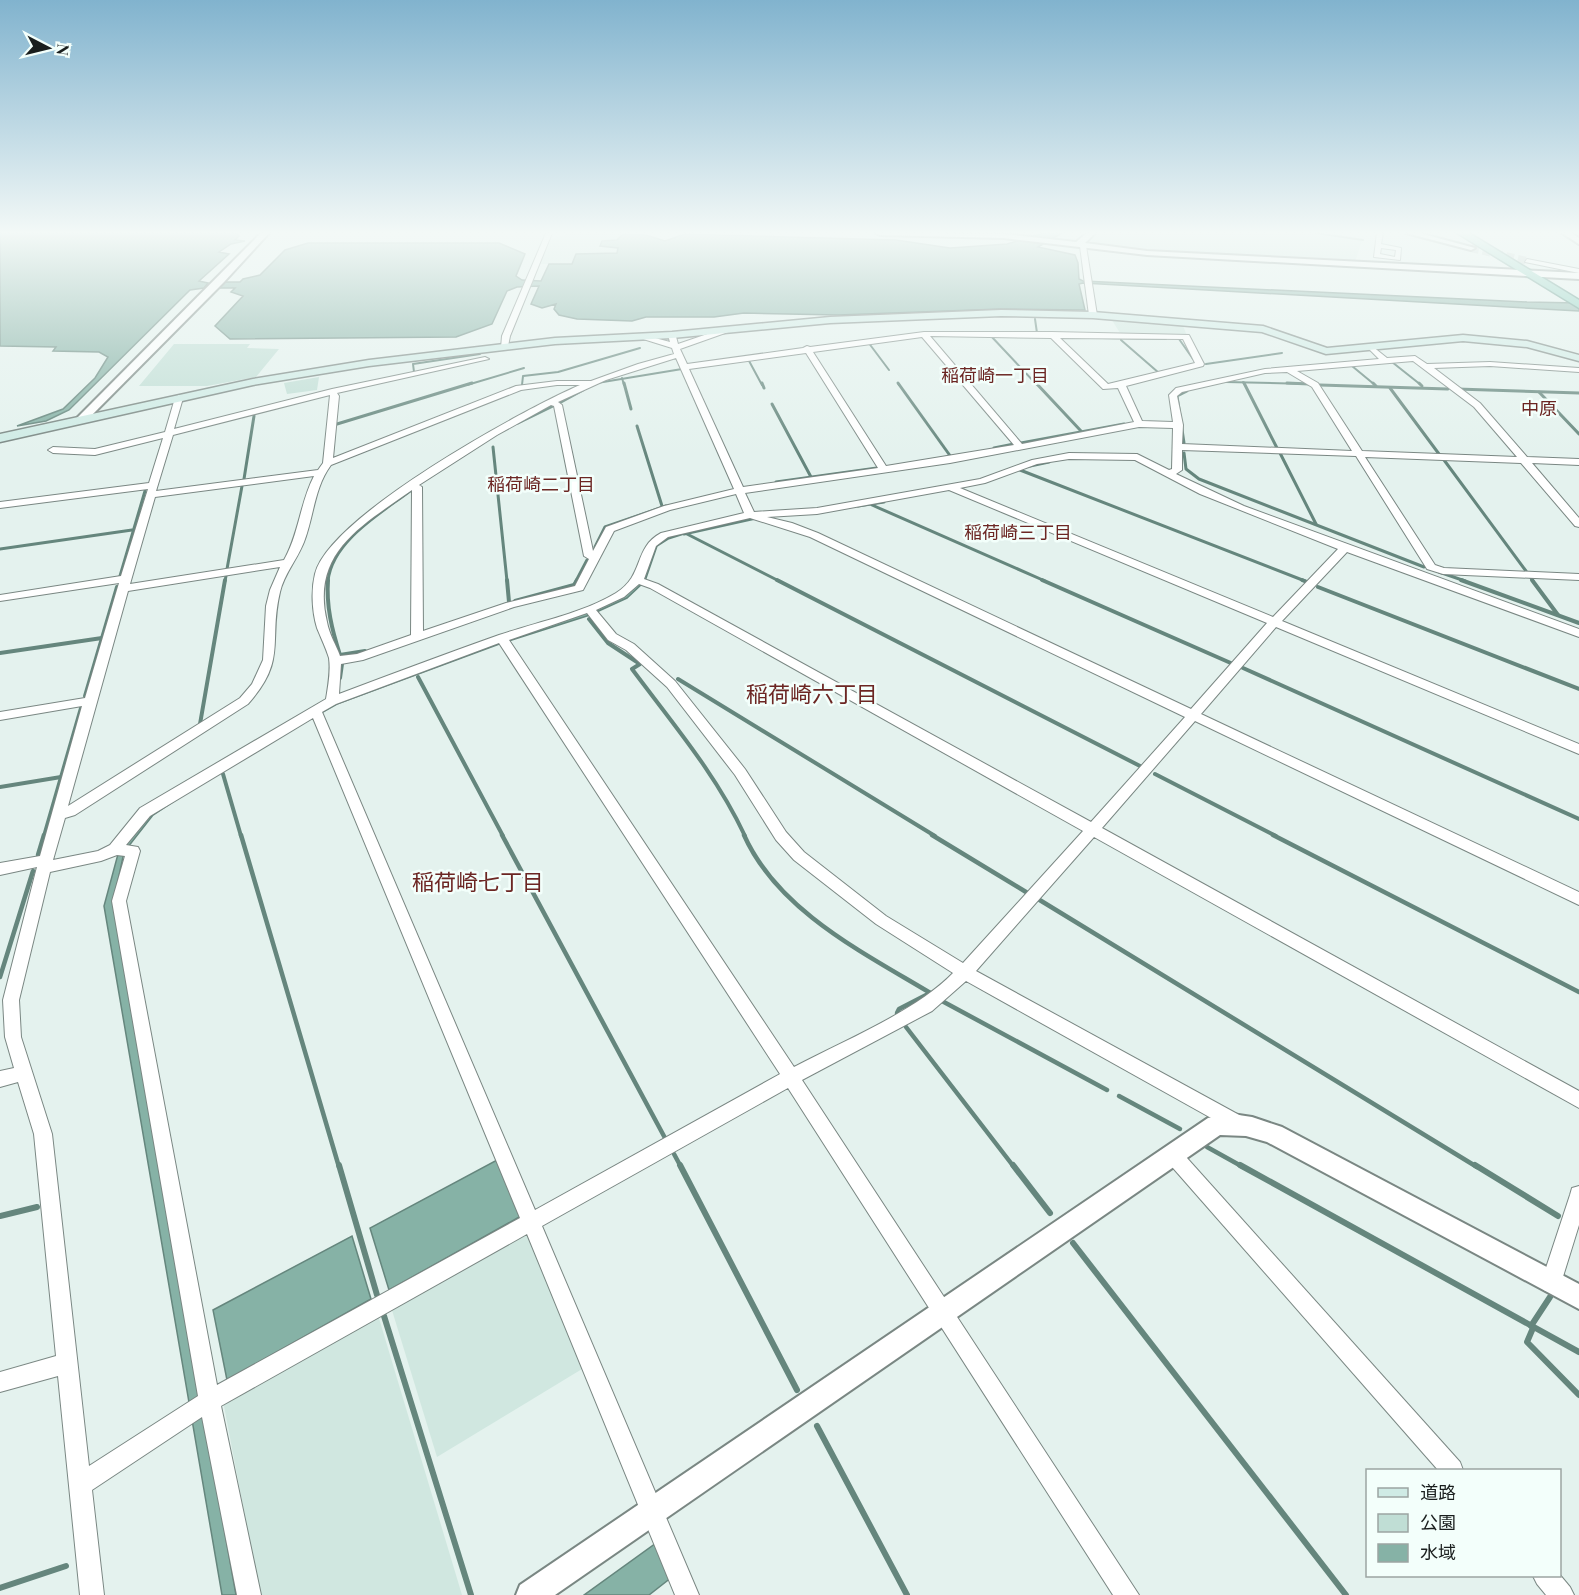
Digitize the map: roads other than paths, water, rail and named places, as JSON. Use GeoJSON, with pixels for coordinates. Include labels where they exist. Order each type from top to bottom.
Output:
{"type":"FeatureCollection","features":[{"type":"Feature","properties":{"kind":"main road"},"geometry":{"type":"LineString","coordinates":[[0,436],[14,435],[253,382],[358,365],[555,340],[672,335],[830,320],[966,314],[1093,315],[1263,329],[1326,351],[1463,338],[1527,344],[1579,358]]}},
{"type":"Feature","properties":{"kind":"street"},"geometry":{"type":"LineString","coordinates":[[81,420],[194,307]]}},
{"type":"Feature","properties":{"kind":"street"},"geometry":{"type":"LineString","coordinates":[[504,346],[506,336],[519,307]]}},
{"type":"Feature","properties":{"kind":"street"},"geometry":{"type":"LineString","coordinates":[[1092,307],[1093,315]]}},
{"type":"Feature","properties":{"kind":"street"},"geometry":{"type":"LineString","coordinates":[[332,701],[335,661],[321,621],[322,569],[343,539],[450,459],[552,403],[591,383],[678,351],[725,330]]}},
{"type":"Feature","properties":{"kind":"street"},"geometry":{"type":"LineString","coordinates":[[685,367],[924,333],[1052,334],[1186,338],[1200,364],[1121,386],[1106,387],[1052,334]]}},
{"type":"Feature","properties":{"kind":"street"},"geometry":{"type":"LineString","coordinates":[[924,333],[1020,447]]}},
{"type":"Feature","properties":{"kind":"street"},"geometry":{"type":"LineString","coordinates":[[672,335],[738,491],[755,516],[814,535],[1579,899]]}},
{"type":"Feature","properties":{"kind":"street"},"geometry":{"type":"LineString","coordinates":[[644,336],[678,351]]}},
{"type":"Feature","properties":{"kind":"street"},"geometry":{"type":"LineString","coordinates":[[807,348],[884,470]]}},
{"type":"Feature","properties":{"kind":"street"},"geometry":{"type":"LineString","coordinates":[[1372,348],[1385,361]]}},
{"type":"Feature","properties":{"kind":"street"},"geometry":{"type":"LineString","coordinates":[[1167,474],[1177,470],[1179,425],[1173,395],[1179,390],[1260,372],[1415,358],[1476,405],[1579,524]]}},
{"type":"Feature","properties":{"kind":"street"},"geometry":{"type":"LineString","coordinates":[[53,450],[95,452],[332,392],[485,359]]}},
{"type":"Feature","properties":{"kind":"street"},"geometry":{"type":"LineString","coordinates":[[1425,366],[1490,364],[1579,370]]}},
{"type":"Feature","properties":{"kind":"street"},"geometry":{"type":"LineString","coordinates":[[1289,369],[1315,385],[1431,567],[1443,571],[1579,577]]}},
{"type":"Feature","properties":{"kind":"street"},"geometry":{"type":"LineString","coordinates":[[59,815],[70,811],[244,700],[257,688],[270,661],[270,614],[275,588],[298,543],[319,473],[328,463],[519,388],[557,382],[591,383]]}},
{"type":"Feature","properties":{"kind":"street"},"geometry":{"type":"LineString","coordinates":[[1121,386],[1139,424]]}},
{"type":"Feature","properties":{"kind":"street"},"geometry":{"type":"LineString","coordinates":[[328,463],[334,396],[332,392]]}},
{"type":"Feature","properties":{"kind":"street"},"geometry":{"type":"LineString","coordinates":[[92,1595],[43,1134],[13,1037],[11,1000],[45,864],[90,701],[179,398]]}},
{"type":"Feature","properties":{"kind":"street"},"geometry":{"type":"LineString","coordinates":[[552,403],[558,405],[589,556],[594,556]]}},
{"type":"Feature","properties":{"kind":"street"},"geometry":{"type":"LineString","coordinates":[[335,661],[359,657],[510,605],[579,588],[609,529],[667,508],[738,491],[884,470],[1139,424],[1179,425]]}},
{"type":"Feature","properties":{"kind":"street"},"geometry":{"type":"LineString","coordinates":[[1179,447],[1579,462]]}},
{"type":"Feature","properties":{"kind":"street"},"geometry":{"type":"LineString","coordinates":[[121,850],[145,812],[317,714],[332,701],[503,640],[592,612],[641,581],[651,545],[659,537],[755,516],[817,511],[982,481],[1035,462],[1085,455],[1137,457],[1222,500],[1425,578],[1579,633]]}},
{"type":"Feature","properties":{"kind":"street"},"geometry":{"type":"LineString","coordinates":[[0,506],[319,473]]}},
{"type":"Feature","properties":{"kind":"street"},"geometry":{"type":"LineString","coordinates":[[412,486],[417,487],[417,637]]}},
{"type":"Feature","properties":{"kind":"street"},"geometry":{"type":"LineString","coordinates":[[950,487],[1579,749]]}},
{"type":"Feature","properties":{"kind":"street"},"geometry":{"type":"LineString","coordinates":[[82,1484],[201,1407],[791,1077],[926,1006],[964,972],[1274,623],[1345,548]]}},
{"type":"Feature","properties":{"kind":"street"},"geometry":{"type":"LineString","coordinates":[[0,598],[287,563]]}},
{"type":"Feature","properties":{"kind":"street"},"geometry":{"type":"LineString","coordinates":[[1425,578],[1431,567]]}},
{"type":"Feature","properties":{"kind":"street"},"geometry":{"type":"LineString","coordinates":[[641,581],[1092,828],[1579,1100]]}},
{"type":"Feature","properties":{"kind":"street"},"geometry":{"type":"LineString","coordinates":[[592,612],[612,638],[630,647],[671,684],[740,772],[781,836],[799,856],[881,920],[964,972],[1235,1122],[1252,1125],[1274,1134],[1579,1297]]}},
{"type":"Feature","properties":{"kind":"street"},"geometry":{"type":"LineString","coordinates":[[503,640],[791,1077],[1127,1595]]}},
{"type":"Feature","properties":{"kind":"street"},"geometry":{"type":"LineString","coordinates":[[0,716],[90,701]]}},
{"type":"Feature","properties":{"kind":"street"},"geometry":{"type":"LineString","coordinates":[[317,714],[687,1595]]}},
{"type":"Feature","properties":{"kind":"street"},"geometry":{"type":"LineString","coordinates":[[0,869],[101,856],[121,850],[133,851],[118,901],[201,1407],[249,1595]]}},
{"type":"Feature","properties":{"kind":"street"},"geometry":{"type":"LineString","coordinates":[[0,1079],[24,1073]]}},
{"type":"Feature","properties":{"kind":"street"},"geometry":{"type":"LineString","coordinates":[[530,1595],[1172,1154],[1216,1125],[1235,1122]]}},
{"type":"Feature","properties":{"kind":"street"},"geometry":{"type":"LineString","coordinates":[[1172,1154],[1451,1469]]}},
{"type":"Feature","properties":{"kind":"street"},"geometry":{"type":"LineString","coordinates":[[1551,1282],[1579,1195]]}},
{"type":"Feature","properties":{"kind":"street"},"geometry":{"type":"LineString","coordinates":[[0,1382],[68,1363]]}},
{"type":"Feature","properties":{"kind":"street"},"geometry":{"type":"LineString","coordinates":[[1547,1577],[1562,1595]]}},
{"type":"Feature","properties":{"kind":"water"},"geometry":{"type":"Polygon","coordinates":[[[0,307],[172,307],[69,410],[46,421],[17,426],[63,409],[95,378],[108,357],[99,352],[53,351],[56,347],[0,346],[0,307]]]}},
{"type":"Feature","properties":{"kind":"water"},"geometry":{"type":"Polygon","coordinates":[[[232,307],[500,307],[492,324],[456,337],[230,339],[215,326],[232,307]]]}},
{"type":"Feature","properties":{"kind":"water"},"geometry":{"type":"Polygon","coordinates":[[[1084,307],[1085,310],[1001,309],[838,315],[744,313],[714,317],[646,317],[632,321],[577,319],[559,315],[554,309],[1084,307]]]}},
{"type":"Feature","properties":{"kind":"water"},"geometry":{"type":"Polygon","coordinates":[[[1516,307],[1579,307],[1579,311],[1516,307]]]}},
{"type":"Feature","properties":{"kind":"water"},"geometry":{"type":"Polygon","coordinates":[[[687,533],[668,539],[657,546],[645,581],[627,598],[590,615],[502,643],[337,704],[221,770],[153,815],[124,852],[113,904],[236,1595],[222,1595],[104,906],[118,854],[144,817],[223,766],[337,701],[589,611],[623,596],[636,586],[659,541],[687,533]]]}},
{"type":"Feature","properties":{"kind":"water"},"geometry":{"type":"Polygon","coordinates":[[[497,1160],[521,1216],[389,1290],[370,1228],[497,1160]]]}},
{"type":"Feature","properties":{"kind":"water"},"geometry":{"type":"Polygon","coordinates":[[[352,1236],[371,1299],[227,1380],[213,1310],[352,1236]]]}},
{"type":"Feature","properties":{"kind":"water"},"geometry":{"type":"Polygon","coordinates":[[[659,1541],[672,1577],[649,1595],[584,1595],[659,1541]]]}},
{"type":"Feature","properties":{"kind":"waterway"},"geometry":{"type":"LineString","coordinates":[[1035,319],[1037,333]]}},
{"type":"Feature","properties":{"kind":"waterway"},"geometry":{"type":"LineString","coordinates":[[990,335],[1037,385]]}},
{"type":"Feature","properties":{"kind":"waterway"},"geometry":{"type":"LineString","coordinates":[[1101,338],[1166,339]]}},
{"type":"Feature","properties":{"kind":"waterway"},"geometry":{"type":"LineString","coordinates":[[1179,339],[1193,359]]}},
{"type":"Feature","properties":{"kind":"waterway"},"geometry":{"type":"LineString","coordinates":[[1121,340],[1159,373]]}},
{"type":"Feature","properties":{"kind":"waterway"},"geometry":{"type":"LineString","coordinates":[[868,342],[889,370]]}},
{"type":"Feature","properties":{"kind":"waterway"},"geometry":{"type":"LineString","coordinates":[[522,385],[523,376],[558,372],[640,348]]}},
{"type":"Feature","properties":{"kind":"waterway"},"geometry":{"type":"LineString","coordinates":[[1206,364],[1282,353]]}},
{"type":"Feature","properties":{"kind":"waterway"},"geometry":{"type":"LineString","coordinates":[[414,372],[413,364],[480,354]]}},
{"type":"Feature","properties":{"kind":"waterway"},"geometry":{"type":"LineString","coordinates":[[748,359],[762,385]]}},
{"type":"Feature","properties":{"kind":"waterway"},"geometry":{"type":"LineString","coordinates":[[1392,362],[1421,385]]}},
{"type":"Feature","properties":{"kind":"waterway"},"geometry":{"type":"LineString","coordinates":[[1352,366],[1375,385]]}},
{"type":"Feature","properties":{"kind":"waterway"},"geometry":{"type":"LineString","coordinates":[[467,385],[524,368]]}},
{"type":"Feature","properties":{"kind":"waterway"},"geometry":{"type":"LineString","coordinates":[[622,379],[682,369]]}},
{"type":"Feature","properties":{"kind":"waterway"},"geometry":{"type":"LineString","coordinates":[[597,383],[622,379]]}},
{"type":"Feature","properties":{"kind":"waterway"},"geometry":{"type":"LineString","coordinates":[[622,379],[624,385]]}},
{"type":"Feature","properties":{"kind":"waterway"},"geometry":{"type":"LineString","coordinates":[[1226,382],[1243,382]]}},
{"type":"Feature","properties":{"kind":"waterway"},"geometry":{"type":"LineString","coordinates":[[1243,382],[1309,384],[1287,383]]}},
{"type":"Feature","properties":{"kind":"waterway"},"geometry":{"type":"LineString","coordinates":[[337,424],[472,383]]}},
{"type":"Feature","properties":{"kind":"waterway"},"geometry":{"type":"LineString","coordinates":[[624,383],[631,409]]}},
{"type":"Feature","properties":{"kind":"waterway"},"geometry":{"type":"LineString","coordinates":[[762,383],[764,388]]}},
{"type":"Feature","properties":{"kind":"waterway"},"geometry":{"type":"LineString","coordinates":[[899,385],[898,383],[951,457]]}},
{"type":"Feature","properties":{"kind":"waterway"},"geometry":{"type":"LineString","coordinates":[[1036,383],[1081,431]]}},
{"type":"Feature","properties":{"kind":"waterway"},"geometry":{"type":"LineString","coordinates":[[1244,383],[1277,448]]}},
{"type":"Feature","properties":{"kind":"waterway"},"geometry":{"type":"LineString","coordinates":[[1320,385],[1448,389]]}},
{"type":"Feature","properties":{"kind":"waterway"},"geometry":{"type":"LineString","coordinates":[[1390,388],[1439,454]]}},
{"type":"Feature","properties":{"kind":"waterway"},"geometry":{"type":"LineString","coordinates":[[1457,389],[1579,393]]}},
{"type":"Feature","properties":{"kind":"waterway"},"geometry":{"type":"LineString","coordinates":[[561,402],[583,390]]}},
{"type":"Feature","properties":{"kind":"waterway"},"geometry":{"type":"LineString","coordinates":[[1184,443],[1177,396],[1187,391]]}},
{"type":"Feature","properties":{"kind":"waterway"},"geometry":{"type":"LineString","coordinates":[[1539,392],[1579,434]]}},
{"type":"Feature","properties":{"kind":"waterway"},"geometry":{"type":"LineString","coordinates":[[772,404],[811,477]]}},
{"type":"Feature","properties":{"kind":"waterway"},"geometry":{"type":"LineString","coordinates":[[518,423],[553,406]]}},
{"type":"Feature","properties":{"kind":"waterway"},"geometry":{"type":"LineString","coordinates":[[244,479],[254,416]]}},
{"type":"Feature","properties":{"kind":"waterway"},"geometry":{"type":"LineString","coordinates":[[1021,443],[1124,424]]}},
{"type":"Feature","properties":{"kind":"waterway"},"geometry":{"type":"LineString","coordinates":[[637,426],[662,506]]}},
{"type":"Feature","properties":{"kind":"waterway"},"geometry":{"type":"LineString","coordinates":[[994,448],[1014,444]]}},
{"type":"Feature","properties":{"kind":"waterway"},"geometry":{"type":"LineString","coordinates":[[493,447],[507,581]]}},
{"type":"Feature","properties":{"kind":"waterway"},"geometry":{"type":"LineString","coordinates":[[1184,453],[1186,469],[1199,479],[1424,567]]}},
{"type":"Feature","properties":{"kind":"waterway"},"geometry":{"type":"LineString","coordinates":[[1280,453],[1316,524]]}},
{"type":"Feature","properties":{"kind":"waterway"},"geometry":{"type":"LineString","coordinates":[[1444,460],[1526,571]]}},
{"type":"Feature","properties":{"kind":"waterway"},"geometry":{"type":"LineString","coordinates":[[1030,466],[1049,462]]}},
{"type":"Feature","properties":{"kind":"waterway"},"geometry":{"type":"LineString","coordinates":[[776,482],[877,468]]}},
{"type":"Feature","properties":{"kind":"waterway"},"geometry":{"type":"LineString","coordinates":[[1020,470],[1305,581]]}},
{"type":"Feature","properties":{"kind":"waterway"},"geometry":{"type":"LineString","coordinates":[[227,569],[242,486]]}},
{"type":"Feature","properties":{"kind":"waterway"},"geometry":{"type":"LineString","coordinates":[[120,576],[145,491]]}},
{"type":"Feature","properties":{"kind":"waterway"},"geometry":{"type":"LineString","coordinates":[[328,581],[331,567],[338,553],[348,541],[372,519],[410,491]]}},
{"type":"Feature","properties":{"kind":"waterway"},"geometry":{"type":"LineString","coordinates":[[858,506],[884,502]]}},
{"type":"Feature","properties":{"kind":"waterway"},"geometry":{"type":"LineString","coordinates":[[872,505],[1045,581]]}},
{"type":"Feature","properties":{"kind":"waterway"},"geometry":{"type":"LineString","coordinates":[[595,547],[605,527],[666,506]]}},
{"type":"Feature","properties":{"kind":"waterway"},"geometry":{"type":"LineString","coordinates":[[684,534],[756,518]]}},
{"type":"Feature","properties":{"kind":"waterway"},"geometry":{"type":"LineString","coordinates":[[0,549],[132,530]]}},
{"type":"Feature","properties":{"kind":"waterway"},"geometry":{"type":"LineString","coordinates":[[687,534],[779,581]]}},
{"type":"Feature","properties":{"kind":"waterway"},"geometry":{"type":"LineString","coordinates":[[576,581],[587,560]]}},
{"type":"Feature","properties":{"kind":"waterway"},"geometry":{"type":"LineString","coordinates":[[1439,572],[1465,581]]}},
{"type":"Feature","properties":{"kind":"waterway"},"geometry":{"type":"LineString","coordinates":[[225,581],[226,576]]}},
{"type":"Feature","properties":{"kind":"waterway"},"geometry":{"type":"LineString","coordinates":[[200,724],[225,580]]}},
{"type":"Feature","properties":{"kind":"waterway"},"geometry":{"type":"LineString","coordinates":[[507,580],[509,602]]}},
{"type":"Feature","properties":{"kind":"waterway"},"geometry":{"type":"LineString","coordinates":[[515,601],[574,585],[577,580]]}},
{"type":"Feature","properties":{"kind":"waterway"},"geometry":{"type":"LineString","coordinates":[[777,580],[1140,766]]}},
{"type":"Feature","properties":{"kind":"waterway"},"geometry":{"type":"LineString","coordinates":[[1042,580],[1233,664]]}},
{"type":"Feature","properties":{"kind":"waterway"},"geometry":{"type":"LineString","coordinates":[[1302,580],[1307,582]]}},
{"type":"Feature","properties":{"kind":"waterway"},"geometry":{"type":"LineString","coordinates":[[1461,580],[1579,623]]}},
{"type":"Feature","properties":{"kind":"waterway"},"geometry":{"type":"LineString","coordinates":[[1532,580],[1558,615]]}},
{"type":"Feature","properties":{"kind":"waterway"},"geometry":{"type":"LineString","coordinates":[[328,581],[330,618],[340,655],[365,651]]}},
{"type":"Feature","properties":{"kind":"waterway"},"geometry":{"type":"LineString","coordinates":[[85,696],[117,587]]}},
{"type":"Feature","properties":{"kind":"waterway"},"geometry":{"type":"LineString","coordinates":[[1318,587],[1579,689]]}},
{"type":"Feature","properties":{"kind":"waterway"},"geometry":{"type":"LineString","coordinates":[[589,619],[608,643],[640,664],[632,669],[707,770],[734,813],[745,836]]}},
{"type":"Feature","properties":{"kind":"waterway"},"geometry":{"type":"LineString","coordinates":[[0,653],[102,638]]}},
{"type":"Feature","properties":{"kind":"waterway"},"geometry":{"type":"LineString","coordinates":[[340,678],[342,664]]}},
{"type":"Feature","properties":{"kind":"waterway"},"geometry":{"type":"LineString","coordinates":[[1243,668],[1579,819]]}},
{"type":"Feature","properties":{"kind":"waterway"},"geometry":{"type":"LineString","coordinates":[[418,677],[503,836]]}},
{"type":"Feature","properties":{"kind":"waterway"},"geometry":{"type":"LineString","coordinates":[[678,679],[935,836]]}},
{"type":"Feature","properties":{"kind":"waterway"},"geometry":{"type":"LineString","coordinates":[[44,836],[81,708]]}},
{"type":"Feature","properties":{"kind":"waterway"},"geometry":{"type":"LineString","coordinates":[[223,774],[241,836]]}},
{"type":"Feature","properties":{"kind":"waterway"},"geometry":{"type":"LineString","coordinates":[[1155,774],[1276,836]]}},
{"type":"Feature","properties":{"kind":"waterway"},"geometry":{"type":"LineString","coordinates":[[0,787],[61,777]]}},
{"type":"Feature","properties":{"kind":"waterway"},"geometry":{"type":"LineString","coordinates":[[38,855],[44,835]]}},
{"type":"Feature","properties":{"kind":"waterway"},"geometry":{"type":"LineString","coordinates":[[241,835],[339,1167]]}},
{"type":"Feature","properties":{"kind":"waterway"},"geometry":{"type":"LineString","coordinates":[[502,835],[665,1138]]}},
{"type":"Feature","properties":{"kind":"waterway"},"geometry":{"type":"LineString","coordinates":[[744,835],[759,862],[800,908],[852,946],[932,994]]}},
{"type":"Feature","properties":{"kind":"waterway"},"geometry":{"type":"LineString","coordinates":[[932,835],[1026,892]]}},
{"type":"Feature","properties":{"kind":"waterway"},"geometry":{"type":"LineString","coordinates":[[1273,835],[1579,992]]}},
{"type":"Feature","properties":{"kind":"waterway"},"geometry":{"type":"LineString","coordinates":[[0,977],[33,871]]}},
{"type":"Feature","properties":{"kind":"waterway"},"geometry":{"type":"LineString","coordinates":[[1038,899],[1477,1167]]}},
{"type":"Feature","properties":{"kind":"waterway"},"geometry":{"type":"LineString","coordinates":[[897,1013],[899,1009],[930,993]]}},
{"type":"Feature","properties":{"kind":"waterway"},"geometry":{"type":"LineString","coordinates":[[942,1001],[1107,1090]]}},
{"type":"Feature","properties":{"kind":"waterway"},"geometry":{"type":"LineString","coordinates":[[906,1027],[1014,1167]]}},
{"type":"Feature","properties":{"kind":"waterway"},"geometry":{"type":"LineString","coordinates":[[1119,1096],[1180,1129]]}},
{"type":"Feature","properties":{"kind":"waterway"},"geometry":{"type":"LineString","coordinates":[[1207,1147],[1243,1167]]}},
{"type":"Feature","properties":{"kind":"waterway"},"geometry":{"type":"LineString","coordinates":[[674,1154],[681,1167]]}},
{"type":"Feature","properties":{"kind":"waterway"},"geometry":{"type":"LineString","coordinates":[[339,1165],[377,1295]]}},
{"type":"Feature","properties":{"kind":"waterway"},"geometry":{"type":"LineString","coordinates":[[680,1165],[797,1390]]}},
{"type":"Feature","properties":{"kind":"waterway"},"geometry":{"type":"LineString","coordinates":[[1013,1165],[1050,1213]]}},
{"type":"Feature","properties":{"kind":"waterway"},"geometry":{"type":"LineString","coordinates":[[1240,1165],[1531,1326]]}},
{"type":"Feature","properties":{"kind":"waterway"},"geometry":{"type":"LineString","coordinates":[[1475,1165],[1558,1216]]}},
{"type":"Feature","properties":{"kind":"waterway"},"geometry":{"type":"LineString","coordinates":[[0,1216],[37,1207]]}},
{"type":"Feature","properties":{"kind":"waterway"},"geometry":{"type":"LineString","coordinates":[[1073,1243],[1346,1595]]}},
{"type":"Feature","properties":{"kind":"waterway"},"geometry":{"type":"LineString","coordinates":[[1531,1326],[1550,1297]]}},
{"type":"Feature","properties":{"kind":"waterway"},"geometry":{"type":"LineString","coordinates":[[384,1316],[471,1595]]}},
{"type":"Feature","properties":{"kind":"waterway"},"geometry":{"type":"LineString","coordinates":[[1531,1326],[1579,1352]]}},
{"type":"Feature","properties":{"kind":"waterway"},"geometry":{"type":"LineString","coordinates":[[1533,1328],[1527,1342],[1579,1395]]}},
{"type":"Feature","properties":{"kind":"waterway"},"geometry":{"type":"LineString","coordinates":[[817,1426],[907,1595]]}},
{"type":"Feature","properties":{"kind":"waterway"},"geometry":{"type":"LineString","coordinates":[[0,1588],[66,1566]]}},
{"type":"Feature","properties":{"kind":"district","name":"稲荷崎一丁目"},"geometry":{"type":"Point","coordinates":[995,375]}},
{"type":"Feature","properties":{"kind":"district","name":"中原"},"geometry":{"type":"Point","coordinates":[1539,408]}},
{"type":"Feature","properties":{"kind":"district","name":"稲荷崎二丁目"},"geometry":{"type":"Point","coordinates":[541,484]}},
{"type":"Feature","properties":{"kind":"district","name":"稲荷崎三丁目"},"geometry":{"type":"Point","coordinates":[1018,532]}},
{"type":"Feature","properties":{"kind":"district","name":"稲荷崎六丁目"},"geometry":{"type":"Point","coordinates":[812,693]}},
{"type":"Feature","properties":{"kind":"district","name":"稲荷崎七丁目"},"geometry":{"type":"Point","coordinates":[478,881]}}]}
